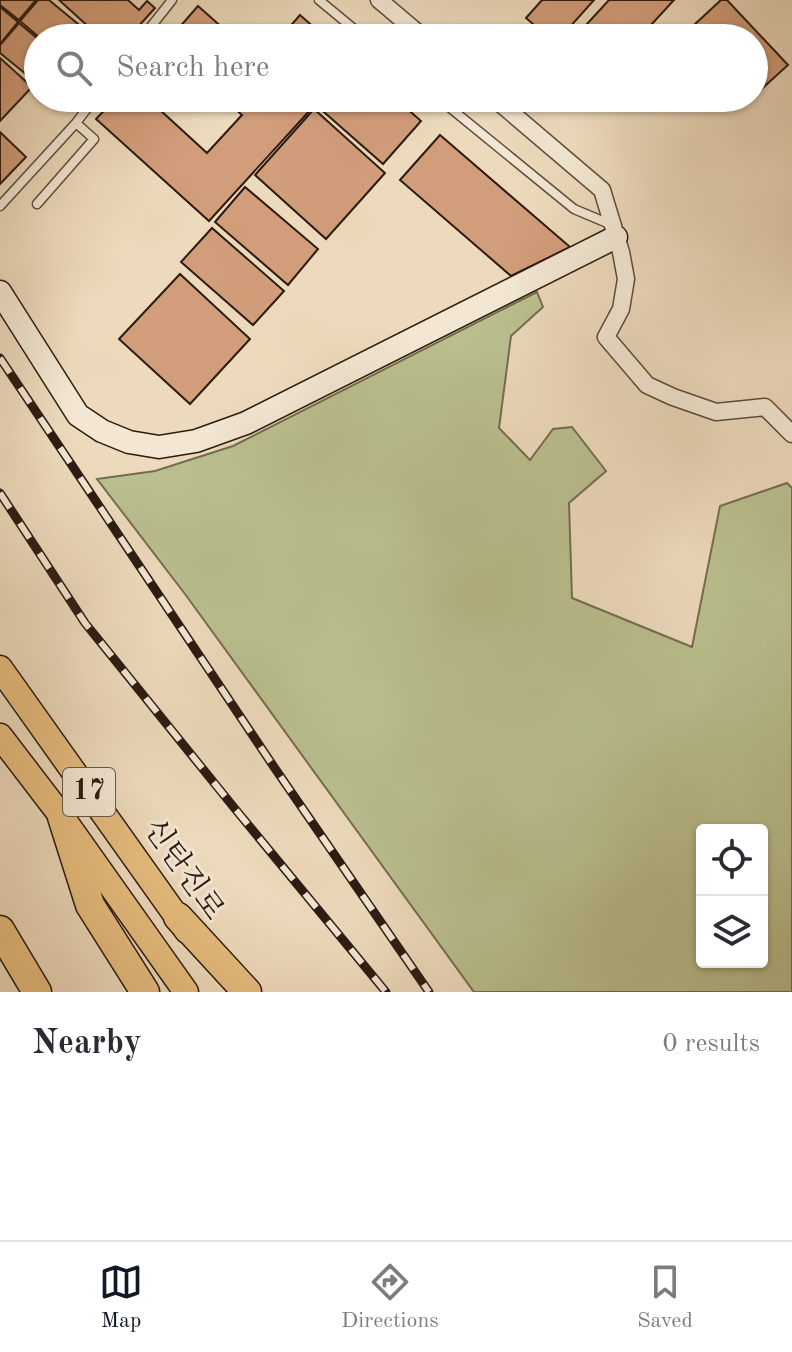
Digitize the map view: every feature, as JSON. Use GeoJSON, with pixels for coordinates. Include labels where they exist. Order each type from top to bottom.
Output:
{"type":"FeatureCollection","features":[{"type":"Feature","properties":{"kind":"highway"},"geometry":{"type":"LineString","coordinates":[[62,817],[90,905],[145,992]]}},
{"type":"Feature","properties":{"kind":"highway"},"geometry":{"type":"LineString","coordinates":[[178,917],[247,992]]}},
{"type":"Feature","properties":{"kind":"highway"},"geometry":{"type":"LineString","coordinates":[[0,930],[37,992]]}},
{"type":"Feature","properties":{"kind":"main road","name":"신탄진로"},"geometry":{"type":"LineString","coordinates":[[0,668],[229,992]]}},
{"type":"Feature","properties":{"kind":"main road","name":"17"},"geometry":{"type":"LineString","coordinates":[[0,736],[62,817],[186,992]]}},
{"type":"Feature","properties":{"kind":"street"},"geometry":{"type":"LineString","coordinates":[[379,0],[407,24]]}},
{"type":"Feature","properties":{"kind":"street"},"geometry":{"type":"LineString","coordinates":[[510,112],[602,190],[626,279],[621,309],[606,337],[647,385],[716,412],[765,407],[792,434]]}},
{"type":"Feature","properties":{"kind":"street"},"geometry":{"type":"LineString","coordinates":[[0,292],[78,415],[102,431],[129,442],[159,447],[196,441],[246,423],[615,231]]}},
{"type":"Feature","properties":{"kind":"lane"},"geometry":{"type":"LineString","coordinates":[[153,24],[172,0]]}},
{"type":"Feature","properties":{"kind":"lane"},"geometry":{"type":"LineString","coordinates":[[319,0],[348,24]]}},
{"type":"Feature","properties":{"kind":"lane"},"geometry":{"type":"LineString","coordinates":[[0,206],[84,112]]}},
{"type":"Feature","properties":{"kind":"lane"},"geometry":{"type":"LineString","coordinates":[[455,112],[574,209],[615,231]]}},
{"type":"Feature","properties":{"kind":"lane"},"geometry":{"type":"LineString","coordinates":[[37,204],[94,139],[76,123]]}},
{"type":"Feature","properties":{"kind":"green space"},"geometry":{"type":"Polygon","coordinates":[[[537,292],[543,307],[511,336],[499,428],[530,460],[553,429],[572,427],[606,471],[569,503],[572,598],[692,647],[720,506],[787,483],[792,488],[792,992],[474,992],[185,594],[97,479],[155,471],[233,446],[537,292]]]}},
{"type":"Feature","properties":{"kind":"building"},"geometry":{"type":"Polygon","coordinates":[[[0,0],[36,0],[19,20],[0,5],[0,0]]]}},
{"type":"Feature","properties":{"kind":"building"},"geometry":{"type":"Polygon","coordinates":[[[38,0],[49,0],[78,24],[24,24],[20,21],[38,0]]]}},
{"type":"Feature","properties":{"kind":"building"},"geometry":{"type":"Polygon","coordinates":[[[59,0],[128,0],[139,10],[147,1],[155,8],[141,24],[86,24],[59,0]]]}},
{"type":"Feature","properties":{"kind":"building"},"geometry":{"type":"Polygon","coordinates":[[[542,0],[594,0],[573,24],[533,24],[526,18],[542,0]]]}},
{"type":"Feature","properties":{"kind":"building"},"geometry":{"type":"Polygon","coordinates":[[[609,0],[674,0],[652,24],[587,24],[609,0]]]}},
{"type":"Feature","properties":{"kind":"building"},"geometry":{"type":"Polygon","coordinates":[[[721,0],[727,0],[750,24],[695,24],[721,0]]]}},
{"type":"Feature","properties":{"kind":"building"},"geometry":{"type":"Polygon","coordinates":[[[198,6],[218,24],[182,24],[198,6]]]}},
{"type":"Feature","properties":{"kind":"building"},"geometry":{"type":"Polygon","coordinates":[[[0,7],[18,22],[0,44],[0,7]]]}},
{"type":"Feature","properties":{"kind":"building"},"geometry":{"type":"Polygon","coordinates":[[[300,15],[310,24],[292,24],[300,15]]]}},
{"type":"Feature","properties":{"kind":"building"},"geometry":{"type":"Polygon","coordinates":[[[19,23],[24,27],[24,73],[0,53],[0,45],[19,23]]]}},
{"type":"Feature","properties":{"kind":"building"},"geometry":{"type":"Polygon","coordinates":[[[768,44],[788,65],[768,83],[768,44]]]}},
{"type":"Feature","properties":{"kind":"building"},"geometry":{"type":"Polygon","coordinates":[[[0,58],[24,80],[24,96],[0,121],[0,58]]]}},
{"type":"Feature","properties":{"kind":"building"},"geometry":{"type":"Polygon","coordinates":[[[103,112],[162,112],[207,153],[242,115],[239,112],[308,112],[209,221],[96,119],[103,112]]]}},
{"type":"Feature","properties":{"kind":"building"},"geometry":{"type":"Polygon","coordinates":[[[311,112],[317,112],[385,173],[326,239],[255,175],[311,112]]]}},
{"type":"Feature","properties":{"kind":"building"},"geometry":{"type":"Polygon","coordinates":[[[324,112],[411,112],[421,121],[383,164],[324,112]]]}},
{"type":"Feature","properties":{"kind":"building"},"geometry":{"type":"Polygon","coordinates":[[[0,132],[26,157],[0,184],[0,132]]]}},
{"type":"Feature","properties":{"kind":"building"},"geometry":{"type":"Polygon","coordinates":[[[440,135],[570,247],[511,276],[400,180],[440,135]]]}},
{"type":"Feature","properties":{"kind":"building"},"geometry":{"type":"Polygon","coordinates":[[[245,187],[318,249],[288,285],[215,222],[245,187]]]}},
{"type":"Feature","properties":{"kind":"building"},"geometry":{"type":"Polygon","coordinates":[[[212,228],[284,291],[253,325],[181,262],[212,228]]]}},
{"type":"Feature","properties":{"kind":"building"},"geometry":{"type":"Polygon","coordinates":[[[180,274],[250,339],[190,404],[119,339],[180,274]]]}},
{"type":"Feature","properties":{"kind":"railway"},"geometry":{"type":"LineString","coordinates":[[0,358],[429,992]]}},
{"type":"Feature","properties":{"kind":"railway"},"geometry":{"type":"LineString","coordinates":[[0,493],[85,623],[386,992]]}}]}
